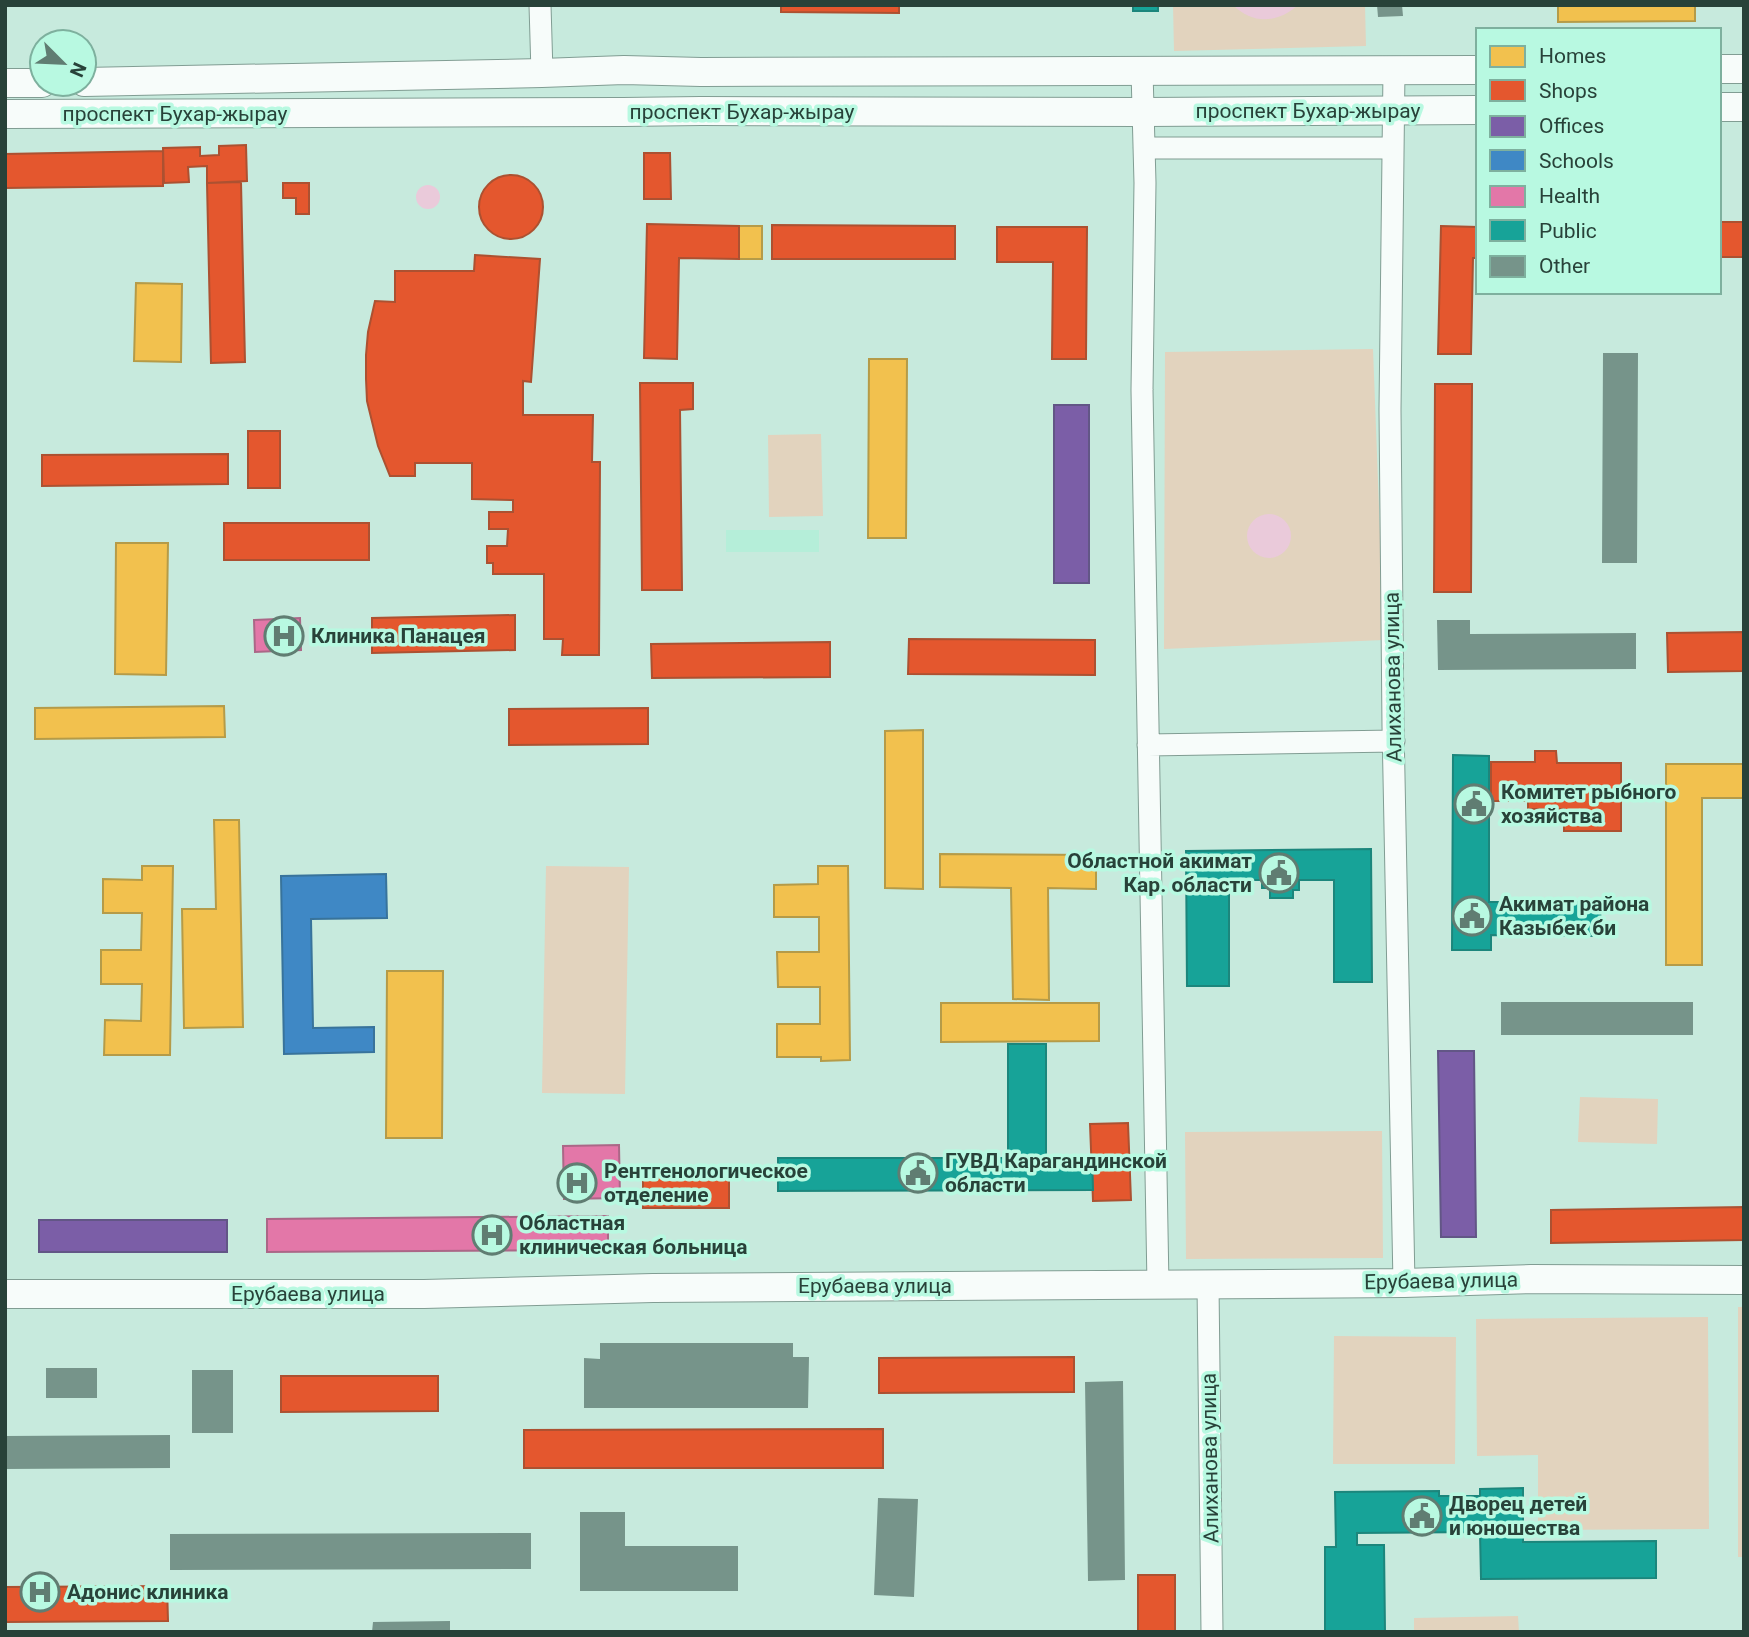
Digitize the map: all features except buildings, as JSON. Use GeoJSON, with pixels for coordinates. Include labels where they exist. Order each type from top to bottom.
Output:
{"type":"FeatureCollection","features":[{"type":"Feature","properties":{"kind":"main road","name":"проспект Бухар-жырау"},"geometry":{"type":"LineString","coordinates":[[98,82],[624,69],[701,72],[1476,70]]}},
{"type":"Feature","properties":{"kind":"main road"},"geometry":{"type":"LineString","coordinates":[[1721,69],[1744,69]]}},
{"type":"Feature","properties":{"kind":"main road","name":"проспект Бухар-жырау"},"geometry":{"type":"LineString","coordinates":[[5,83],[28,83]]}},
{"type":"Feature","properties":{"kind":"main road"},"geometry":{"type":"LineString","coordinates":[[1721,107],[1744,107]]}},
{"type":"Feature","properties":{"kind":"main road","name":"проспект Бухар-жырау"},"geometry":{"type":"LineString","coordinates":[[5,114],[1476,110]]}},
{"type":"Feature","properties":{"kind":"main road","name":"Ерубаева улица"},"geometry":{"type":"LineString","coordinates":[[5,1294],[424,1294],[644,1288],[1404,1283],[1531,1279],[1744,1280]]}},
{"type":"Feature","properties":{"kind":"street"},"geometry":{"type":"LineString","coordinates":[[540,5],[541,73]]}},
{"type":"Feature","properties":{"kind":"street","name":"Алиханова улица"},"geometry":{"type":"LineString","coordinates":[[1394,70],[1390,410],[1404,1283]]}},
{"type":"Feature","properties":{"kind":"street"},"geometry":{"type":"LineString","coordinates":[[1142,71],[1145,183],[1142,390],[1158,1285]]}},
{"type":"Feature","properties":{"kind":"street"},"geometry":{"type":"LineString","coordinates":[[324,113],[325,77]]}},
{"type":"Feature","properties":{"kind":"street"},"geometry":{"type":"LineString","coordinates":[[1144,148],[1393,148]]}},
{"type":"Feature","properties":{"kind":"street"},"geometry":{"type":"LineString","coordinates":[[1148,745],[1394,741]]}},
{"type":"Feature","properties":{"kind":"street","name":"Алиханова улица"},"geometry":{"type":"LineString","coordinates":[[1208,1284],[1212,1632]]}},
{"type":"Feature","properties":{"kind":"shaded area"},"geometry":{"type":"Polygon","coordinates":[[[1173,5],[1365,5],[1366,46],[1174,51],[1173,5]]]}},
{"type":"Feature","properties":{"kind":"shaded area"},"geometry":{"type":"Polygon","coordinates":[[[1233,5],[1298,5],[1274,18],[1257,19],[1233,5]]]}},
{"type":"Feature","properties":{"kind":"shaded area"},"geometry":{"type":"Polygon","coordinates":[[[428,185],[437,188],[440,197],[437,206],[428,209],[419,206],[416,197],[419,188],[428,185]]]}},
{"type":"Feature","properties":{"kind":"shaded area"},"geometry":{"type":"Polygon","coordinates":[[[1373,349],[1384,640],[1164,649],[1165,352],[1373,349]]]}},
{"type":"Feature","properties":{"kind":"shaded area"},"geometry":{"type":"Polygon","coordinates":[[[821,434],[823,516],[769,517],[768,435],[821,434]]]}},
{"type":"Feature","properties":{"kind":"shaded area"},"geometry":{"type":"Polygon","coordinates":[[[1269,514],[1285,520],[1291,536],[1285,552],[1269,558],[1253,552],[1247,536],[1253,520],[1269,514]]]}},
{"type":"Feature","properties":{"kind":"shaded area"},"geometry":{"type":"Polygon","coordinates":[[[726,530],[819,530],[819,552],[726,552],[726,530]]]}},
{"type":"Feature","properties":{"kind":"shaded area"},"geometry":{"type":"Polygon","coordinates":[[[546,866],[629,867],[625,1094],[542,1093],[546,866]]]}},
{"type":"Feature","properties":{"kind":"shaded area"},"geometry":{"type":"Polygon","coordinates":[[[1580,1097],[1658,1099],[1657,1144],[1578,1142],[1580,1097]]]}},
{"type":"Feature","properties":{"kind":"shaded area"},"geometry":{"type":"Polygon","coordinates":[[[1382,1131],[1383,1258],[1186,1259],[1185,1132],[1382,1131]]]}},
{"type":"Feature","properties":{"kind":"shaded area"},"geometry":{"type":"Polygon","coordinates":[[[1738,1307],[1744,1307],[1744,1557],[1738,1557],[1738,1307]]]}},
{"type":"Feature","properties":{"kind":"shaded area"},"geometry":{"type":"Polygon","coordinates":[[[1708,1317],[1709,1529],[1538,1530],[1538,1455],[1477,1456],[1476,1319],[1708,1317]]]}},
{"type":"Feature","properties":{"kind":"shaded area"},"geometry":{"type":"Polygon","coordinates":[[[1334,1336],[1456,1337],[1455,1464],[1333,1464],[1334,1336]]]}},
{"type":"Feature","properties":{"kind":"shaded area"},"geometry":{"type":"Polygon","coordinates":[[[1518,1616],[1519,1632],[1414,1632],[1414,1618],[1518,1616]]]}},
{"type":"Feature","properties":{"kind":"place","name":"Клиника Панацея"},"geometry":{"type":"Point","coordinates":[284,636]}},
{"type":"Feature","properties":{"kind":"place","name":"Комитет рыбного хозяйства"},"geometry":{"type":"Point","coordinates":[1474,804]}},
{"type":"Feature","properties":{"kind":"place","name":"Областной акимат Кар. области"},"geometry":{"type":"Point","coordinates":[1279,873]}},
{"type":"Feature","properties":{"kind":"place","name":"Акимат района Казыбек би"},"geometry":{"type":"Point","coordinates":[1472,916]}},
{"type":"Feature","properties":{"kind":"place","name":"ГУВД Карагандинской области"},"geometry":{"type":"Point","coordinates":[918,1173]}},
{"type":"Feature","properties":{"kind":"place","name":"Рентгенологическое отделение"},"geometry":{"type":"Point","coordinates":[577,1183]}},
{"type":"Feature","properties":{"kind":"place","name":"Областная клиническая больница"},"geometry":{"type":"Point","coordinates":[492,1235]}},
{"type":"Feature","properties":{"kind":"place","name":"Дворец детей и юношества"},"geometry":{"type":"Point","coordinates":[1422,1516]}},
{"type":"Feature","properties":{"kind":"place","name":"Адонис клиника"},"geometry":{"type":"Point","coordinates":[40,1592]}}]}
